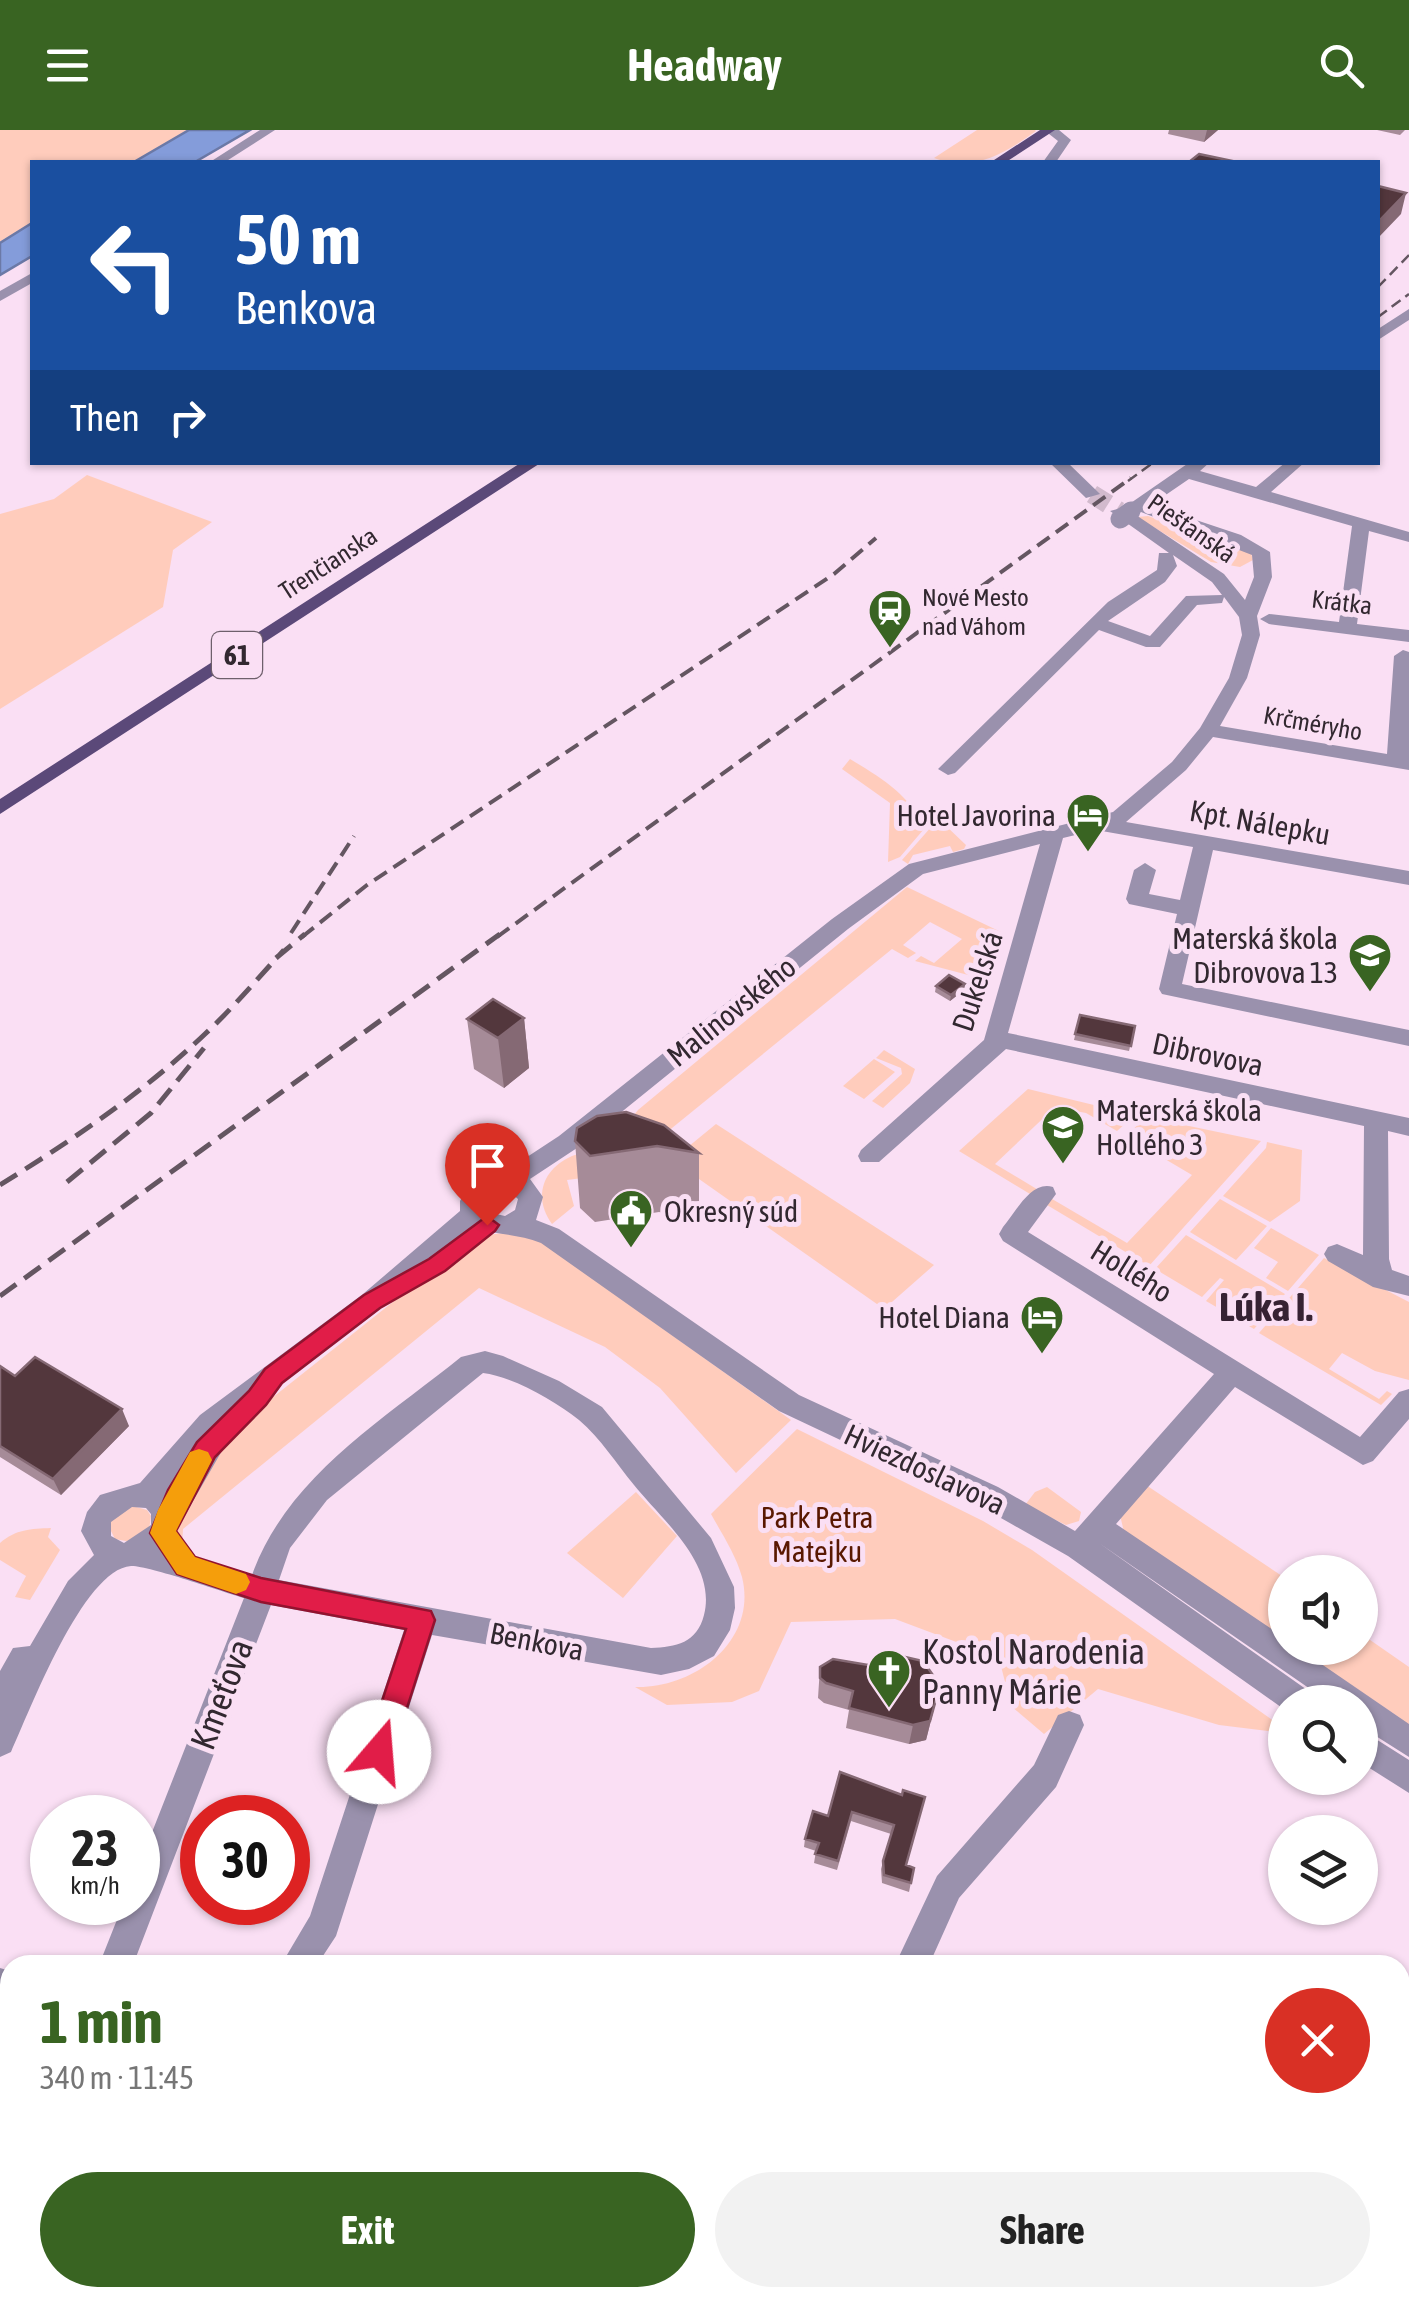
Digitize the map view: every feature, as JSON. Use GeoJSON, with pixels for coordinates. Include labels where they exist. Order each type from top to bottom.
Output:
{"type":"FeatureCollection","features":[{"type":"Feature","properties":{"kind":"main road"},"geometry":{"type":"LineString","coordinates":[[1001,160],[1047,132]]}},
{"type":"Feature","properties":{"kind":"main road","name":"Trenčianska"},"geometry":{"type":"LineString","coordinates":[[0,808],[529,465]]}},
{"type":"Feature","properties":{"kind":"street"},"geometry":{"type":"LineString","coordinates":[[220,160],[269,130]]}},
{"type":"Feature","properties":{"kind":"street"},"geometry":{"type":"LineString","coordinates":[[1047,132],[1058,142],[1059,149],[1051,160]]}},
{"type":"Feature","properties":{"kind":"street"},"geometry":{"type":"LineString","coordinates":[[0,297],[30,278]]}},
{"type":"Feature","properties":{"kind":"street"},"geometry":{"type":"LineString","coordinates":[[1380,335],[1407,317]]}},
{"type":"Feature","properties":{"kind":"street"},"geometry":{"type":"LineString","coordinates":[[1059,465],[1092,494]]}},
{"type":"Feature","properties":{"kind":"street"},"geometry":{"type":"LineString","coordinates":[[1259,492],[1293,465]]}},
{"type":"Feature","properties":{"kind":"street"},"geometry":{"type":"LineString","coordinates":[[1247,650],[1216,598],[1165,557],[1122,531],[1128,512],[1195,468],[1259,492],[1406,533]]}},
{"type":"Feature","properties":{"kind":"street"},"geometry":{"type":"LineString","coordinates":[[1128,512],[1256,548],[1264,557],[1249,571]]}},
{"type":"Feature","properties":{"kind":"street","name":"Piešťanská"},"geometry":{"type":"LineString","coordinates":[[1128,512],[1228,586],[1248,616]]}},
{"type":"Feature","properties":{"kind":"street"},"geometry":{"type":"LineString","coordinates":[[1346,628],[1361,523]]}},
{"type":"Feature","properties":{"kind":"street"},"geometry":{"type":"LineString","coordinates":[[948,769],[1096,622],[1125,596],[1167,571],[1165,557]]}},
{"type":"Feature","properties":{"kind":"street"},"geometry":{"type":"LineString","coordinates":[[1008,848],[1120,817],[1146,799],[1208,730],[1238,678],[1250,635],[1248,616],[1264,577],[1249,571],[1208,569]]}},
{"type":"Feature","properties":{"kind":"street"},"geometry":{"type":"LineString","coordinates":[[1096,622],[1153,643],[1192,600],[1216,598]]}},
{"type":"Feature","properties":{"kind":"street","name":"Krátka"},"geometry":{"type":"LineString","coordinates":[[1268,618],[1346,628],[1406,646]]}},
{"type":"Feature","properties":{"kind":"street"},"geometry":{"type":"LineString","coordinates":[[1402,763],[1406,646]]}},
{"type":"Feature","properties":{"kind":"street","name":"Krčméryho"},"geometry":{"type":"LineString","coordinates":[[1208,730],[1402,763]]}},
{"type":"Feature","properties":{"kind":"street","name":"Kpt. Nálepku"},"geometry":{"type":"LineString","coordinates":[[1100,824],[1409,878]]}},
{"type":"Feature","properties":{"kind":"street","name":"Dukelská"},"geometry":{"type":"LineString","coordinates":[[870,1156],[994,1044],[1053,836]]}},
{"type":"Feature","properties":{"kind":"street","name":"Dibrovova"},"geometry":{"type":"LineString","coordinates":[[1204,842],[1170,989],[1409,1038]]}},
{"type":"Feature","properties":{"kind":"street"},"geometry":{"type":"LineString","coordinates":[[1008,848],[1025,852],[1044,868]]}},
{"type":"Feature","properties":{"kind":"street","name":"Malinovského"},"geometry":{"type":"LineString","coordinates":[[521,1201],[549,1156],[840,924],[916,869],[1008,848]]}},
{"type":"Feature","properties":{"kind":"street"},"geometry":{"type":"LineString","coordinates":[[1145,870],[1137,899],[1190,910]]}},
{"type":"Feature","properties":{"kind":"street","name":"Dibrovova"},"geometry":{"type":"LineString","coordinates":[[994,1044],[1006,1041],[1409,1127]]}},
{"type":"Feature","properties":{"kind":"street"},"geometry":{"type":"LineString","coordinates":[[1376,1120],[1376,1259],[1382,1280]]}},
{"type":"Feature","properties":{"kind":"street"},"geometry":{"type":"LineString","coordinates":[[480,1219],[471,1202],[478,1190],[492,1182],[521,1201]]}},
{"type":"Feature","properties":{"kind":"street","name":"Hollého"},"geometry":{"type":"LineString","coordinates":[[1044,1194],[1012,1234],[1363,1453],[1409,1400]]}},
{"type":"Feature","properties":{"kind":"street"},"geometry":{"type":"LineString","coordinates":[[148,1495],[210,1422],[242,1395],[274,1376],[372,1301],[437,1265],[480,1219],[521,1201]]}},
{"type":"Feature","properties":{"kind":"street","name":"Hviezdoslavova"},"geometry":{"type":"LineString","coordinates":[[521,1201],[550,1236],[789,1403],[1089,1543],[1324,1685]]}},
{"type":"Feature","properties":{"kind":"street"},"geometry":{"type":"LineString","coordinates":[[1338,1254],[1363,1264],[1382,1280],[1409,1286]]}},
{"type":"Feature","properties":{"kind":"street","name":"Kmeťova"},"geometry":{"type":"LineString","coordinates":[[120,1955],[278,1542],[302,1508],[337,1474],[470,1365],[487,1362],[585,1410],[603,1426],[702,1550],[718,1584],[721,1610],[714,1632],[703,1648],[681,1661],[651,1662]]}},
{"type":"Feature","properties":{"kind":"street"},"geometry":{"type":"LineString","coordinates":[[1089,1543],[1232,1373]]}},
{"type":"Feature","properties":{"kind":"street"},"geometry":{"type":"LineString","coordinates":[[0,1742],[45,1649],[82,1586],[116,1549],[151,1546],[206,1449],[258,1398],[274,1376]]}},
{"type":"Feature","properties":{"kind":"street"},"geometry":{"type":"LineString","coordinates":[[116,1549],[95,1524],[108,1504],[128,1494],[148,1495],[161,1504],[165,1526],[186,1566]]}},
{"type":"Feature","properties":{"kind":"street","name":"Hviezdoslavova"},"geometry":{"type":"LineString","coordinates":[[1089,1543],[1277,1685]]}},
{"type":"Feature","properties":{"kind":"street"},"geometry":{"type":"LineString","coordinates":[[0,1700],[116,1549]]}},
{"type":"Feature","properties":{"kind":"street","name":"Benkova"},"geometry":{"type":"LineString","coordinates":[[116,1549],[261,1590],[651,1662]]}},
{"type":"Feature","properties":{"kind":"street"},"geometry":{"type":"LineString","coordinates":[[304,1955],[324,1924],[422,1620]]}},
{"type":"Feature","properties":{"kind":"street"},"geometry":{"type":"LineString","coordinates":[[1378,1720],[1409,1742]]}},
{"type":"Feature","properties":{"kind":"street"},"geometry":{"type":"LineString","coordinates":[[917,1955],[948,1888],[1044,1776],[1069,1725]]}},
{"type":"Feature","properties":{"kind":"street"},"geometry":{"type":"LineString","coordinates":[[1378,1756],[1409,1778]]}},
{"type":"Feature","properties":{"kind":"green space"},"geometry":{"type":"Polygon","coordinates":[[[0,130],[189,130],[137,160],[30,160],[30,224],[0,243],[0,130]]]}},
{"type":"Feature","properties":{"kind":"green space"},"geometry":{"type":"Polygon","coordinates":[[[977,130],[1036,131],[1013,147],[982,160],[934,158],[977,130]]]}},
{"type":"Feature","properties":{"kind":"green space"},"geometry":{"type":"Polygon","coordinates":[[[87,475],[212,522],[173,550],[163,607],[0,709],[0,514],[54,499],[87,475]]]}},
{"type":"Feature","properties":{"kind":"green space"},"geometry":{"type":"Polygon","coordinates":[[[1148,516],[1251,553],[1253,560],[1240,567],[1211,562],[1137,517],[1148,516]]]}},
{"type":"Feature","properties":{"kind":"green space"},"geometry":{"type":"Polygon","coordinates":[[[850,759],[893,788],[918,817],[924,829],[900,857],[888,862],[890,803],[842,769],[850,759]]]}},
{"type":"Feature","properties":{"kind":"green space"},"geometry":{"type":"Polygon","coordinates":[[[944,824],[966,845],[964,849],[953,852],[950,846],[913,855],[908,864],[902,860],[932,826],[944,824]]]}},
{"type":"Feature","properties":{"kind":"green space"},"geometry":{"type":"Polygon","coordinates":[[[907,887],[1003,933],[991,981],[915,961],[921,956],[934,963],[962,939],[930,922],[903,945],[916,953],[908,958],[892,949],[640,1154],[626,1125],[638,1110],[907,887]]]}},
{"type":"Feature","properties":{"kind":"green space"},"geometry":{"type":"Polygon","coordinates":[[[884,1050],[915,1069],[910,1083],[883,1108],[872,1101],[902,1074],[901,1068],[876,1058],[884,1050]]]}},
{"type":"Feature","properties":{"kind":"green space"},"geometry":{"type":"Polygon","coordinates":[[[874,1059],[895,1072],[864,1099],[843,1086],[874,1059]]]}},
{"type":"Feature","properties":{"kind":"green space"},"geometry":{"type":"Polygon","coordinates":[[[1028,1089],[1135,1115],[1117,1131],[1086,1113],[1055,1107],[995,1164],[1040,1191],[1035,1197],[959,1151],[1028,1089]]]}},
{"type":"Feature","properties":{"kind":"green space"},"geometry":{"type":"Polygon","coordinates":[[[1146,1117],[1261,1141],[1149,1266],[1042,1202],[1047,1196],[1127,1243],[1192,1175],[1126,1136],[1146,1117]]]}},
{"type":"Feature","properties":{"kind":"green space"},"geometry":{"type":"Polygon","coordinates":[[[716,1124],[934,1265],[884,1309],[672,1160],[716,1124]]]}},
{"type":"Feature","properties":{"kind":"green space"},"geometry":{"type":"Polygon","coordinates":[[[1267,1142],[1302,1150],[1300,1201],[1270,1222],[1223,1196],[1266,1148],[1267,1142]]]}},
{"type":"Feature","properties":{"kind":"green space"},"geometry":{"type":"Polygon","coordinates":[[[606,1154],[613,1174],[567,1180],[574,1206],[552,1224],[543,1204],[547,1176],[576,1155],[606,1154]]]}},
{"type":"Feature","properties":{"kind":"green space"},"geometry":{"type":"Polygon","coordinates":[[[1220,1199],[1267,1226],[1236,1260],[1190,1232],[1220,1199]]]}},
{"type":"Feature","properties":{"kind":"green space"},"geometry":{"type":"Polygon","coordinates":[[[1271,1228],[1319,1255],[1288,1291],[1266,1278],[1278,1262],[1254,1248],[1271,1228]]]}},
{"type":"Feature","properties":{"kind":"green space"},"geometry":{"type":"Polygon","coordinates":[[[516,1232],[536,1238],[791,1420],[736,1473],[660,1388],[605,1347],[479,1288],[183,1529],[182,1547],[174,1529],[214,1444],[476,1236],[516,1232]]]}},
{"type":"Feature","properties":{"kind":"green space"},"geometry":{"type":"Polygon","coordinates":[[[1186,1235],[1285,1294],[1254,1329],[1206,1301],[1224,1280],[1220,1278],[1202,1297],[1155,1269],[1186,1235]]]}},
{"type":"Feature","properties":{"kind":"green space"},"geometry":{"type":"Polygon","coordinates":[[[1324,1258],[1409,1302],[1409,1380],[1375,1371],[1342,1353],[1329,1369],[1379,1399],[1387,1391],[1392,1394],[1381,1405],[1259,1333],[1324,1258]]]}},
{"type":"Feature","properties":{"kind":"green space","name":"Park Petra Matejku"},"geometry":{"type":"Polygon","coordinates":[[[797,1429],[983,1521],[1032,1550],[1268,1717],[1268,1731],[1219,1725],[1098,1689],[1044,1734],[1011,1706],[999,1658],[895,1619],[791,1622],[759,1691],[732,1702],[667,1705],[635,1687],[679,1680],[699,1670],[717,1657],[740,1621],[744,1600],[742,1577],[711,1514],[797,1429]]]}},
{"type":"Feature","properties":{"kind":"green space"},"geometry":{"type":"Polygon","coordinates":[[[1146,1485],[1268,1567],[1268,1629],[1124,1532],[1120,1515],[1146,1485]]]}},
{"type":"Feature","properties":{"kind":"green space"},"geometry":{"type":"Polygon","coordinates":[[[1047,1487],[1081,1512],[1079,1521],[1066,1525],[1025,1505],[1035,1492],[1047,1487]]]}},
{"type":"Feature","properties":{"kind":"green space"},"geometry":{"type":"Polygon","coordinates":[[[636,1492],[677,1536],[623,1598],[567,1553],[636,1492]]]}},
{"type":"Feature","properties":{"kind":"green space"},"geometry":{"type":"Polygon","coordinates":[[[133,1506],[147,1510],[151,1516],[149,1530],[131,1542],[115,1539],[109,1527],[111,1519],[133,1506]]]}},
{"type":"Feature","properties":{"kind":"green space"},"geometry":{"type":"Polygon","coordinates":[[[51,1528],[48,1537],[60,1550],[30,1600],[15,1597],[26,1576],[0,1560],[0,1543],[18,1532],[51,1528]]]}},
{"type":"Feature","properties":{"kind":"green space"},"geometry":{"type":"Polygon","coordinates":[[[1378,1645],[1409,1667],[1409,1728],[1378,1703],[1378,1685],[1351,1685],[1321,1665],[1378,1665],[1378,1645]]]}},
{"type":"Feature","properties":{"kind":"water"},"geometry":{"type":"Polygon","coordinates":[[[189,130],[250,130],[198,160],[137,160],[189,130]]]}},
{"type":"Feature","properties":{"kind":"water"},"geometry":{"type":"Polygon","coordinates":[[[30,224],[30,257],[0,275],[0,243],[30,224]]]}},
{"type":"Feature","properties":{"kind":"building"},"geometry":{"type":"Polygon","coordinates":[[[1199,154],[1228,160],[1192,160],[1199,154]]]}},
{"type":"Feature","properties":{"kind":"building"},"geometry":{"type":"Polygon","coordinates":[[[1380,186],[1406,193],[1380,220],[1380,186]]]}},
{"type":"Feature","properties":{"kind":"building"},"geometry":{"type":"Polygon","coordinates":[[[949,975],[965,984],[951,995],[936,986],[949,975]]]}},
{"type":"Feature","properties":{"kind":"building"},"geometry":{"type":"Polygon","coordinates":[[[493,999],[524,1018],[498,1038],[467,1019],[493,999]]]}},
{"type":"Feature","properties":{"kind":"building"},"geometry":{"type":"Polygon","coordinates":[[[1080,1015],[1135,1026],[1131,1046],[1075,1034],[1080,1015]]]}},
{"type":"Feature","properties":{"kind":"building"},"geometry":{"type":"Polygon","coordinates":[[[626,1112],[664,1125],[699,1153],[657,1146],[590,1156],[575,1141],[577,1128],[597,1116],[626,1112]]]}},
{"type":"Feature","properties":{"kind":"building"},"geometry":{"type":"Polygon","coordinates":[[[35,1357],[122,1409],[53,1479],[0,1446],[0,1366],[15,1376],[35,1357]]]}},
{"type":"Feature","properties":{"kind":"building"},"geometry":{"type":"Polygon","coordinates":[[[892,1654],[923,1661],[940,1685],[930,1721],[913,1725],[849,1708],[853,1691],[820,1678],[820,1667],[833,1659],[868,1665],[892,1654]]]}},
{"type":"Feature","properties":{"kind":"building"},"geometry":{"type":"Polygon","coordinates":[[[840,1772],[902,1795],[903,1790],[925,1797],[906,1865],[914,1868],[911,1883],[884,1875],[883,1861],[894,1825],[852,1812],[838,1861],[815,1854],[819,1843],[805,1839],[813,1811],[828,1816],[840,1772]]]}},
{"type":"Feature","properties":{"kind":"tunnel"},"geometry":{"type":"LineString","coordinates":[[1092,494],[1119,511]]}},
{"type":"Feature","properties":{"kind":"railway"},"geometry":{"type":"LineString","coordinates":[[1380,285],[1409,255]]}},
{"type":"Feature","properties":{"kind":"railway"},"geometry":{"type":"LineString","coordinates":[[1380,316],[1409,294]]}},
{"type":"Feature","properties":{"kind":"railway"},"geometry":{"type":"LineString","coordinates":[[1128,481],[1150,465]]}},
{"type":"Feature","properties":{"kind":"railway"},"geometry":{"type":"LineString","coordinates":[[497,937],[1131,478]]}},
{"type":"Feature","properties":{"kind":"railway"},"geometry":{"type":"LineString","coordinates":[[302,937],[367,885],[834,574],[876,538]]}},
{"type":"Feature","properties":{"kind":"railway"},"geometry":{"type":"LineString","coordinates":[[291,933],[354,836]]}},
{"type":"Feature","properties":{"kind":"railway"},"geometry":{"type":"LineString","coordinates":[[278,956],[305,934]]}},
{"type":"Feature","properties":{"kind":"railway"},"geometry":{"type":"LineString","coordinates":[[0,1296],[500,934]]}},
{"type":"Feature","properties":{"kind":"railway"},"geometry":{"type":"LineString","coordinates":[[278,956],[284,950]]}},
{"type":"Feature","properties":{"kind":"railway"},"geometry":{"type":"LineString","coordinates":[[0,1185],[157,1076],[215,1024],[278,956]]}},
{"type":"Feature","properties":{"kind":"railway"},"geometry":{"type":"LineString","coordinates":[[67,1182],[151,1113],[204,1048]]}},
{"type":"Feature","properties":{"kind":"slow traffic"},"geometry":{"type":"LineString","coordinates":[[199,1460],[162,1533],[186,1566],[236,1582]]}},
{"type":"Feature","properties":{"kind":"place","name":"Nové Mesto nad Váhom"},"geometry":{"type":"Point","coordinates":[890,649]}},
{"type":"Feature","properties":{"kind":"place","name":"Hotel Javorina"},"geometry":{"type":"Point","coordinates":[1088,853]}},
{"type":"Feature","properties":{"kind":"place","name":"Materská škola Dibrovova 13"},"geometry":{"type":"Point","coordinates":[1370,993]}},
{"type":"Feature","properties":{"kind":"place","name":"Materská škola Hollého 3"},"geometry":{"type":"Point","coordinates":[1063,1165]}},
{"type":"Feature","properties":{"kind":"place","name":"Okresný súd"},"geometry":{"type":"Point","coordinates":[631,1249]}},
{"type":"Feature","properties":{"kind":"place","name":"Hotel Diana"},"geometry":{"type":"Point","coordinates":[1042,1355]}},
{"type":"Feature","properties":{"kind":"place","name":"Kostol Narodenia Panny Márie"},"geometry":{"type":"Point","coordinates":[889,1709]}},
{"type":"Feature","properties":{"kind":"district","name":"Lúka I."},"geometry":{"type":"Point","coordinates":[1266,1306]}},
{"type":"Feature","properties":{"kind":"route"},"geometry":{"type":"LineString","coordinates":[[379,1752],[422,1620],[261,1590],[186,1566],[162,1533],[206,1449],[258,1398],[274,1376],[372,1301],[437,1265],[487,1225]]}}]}
